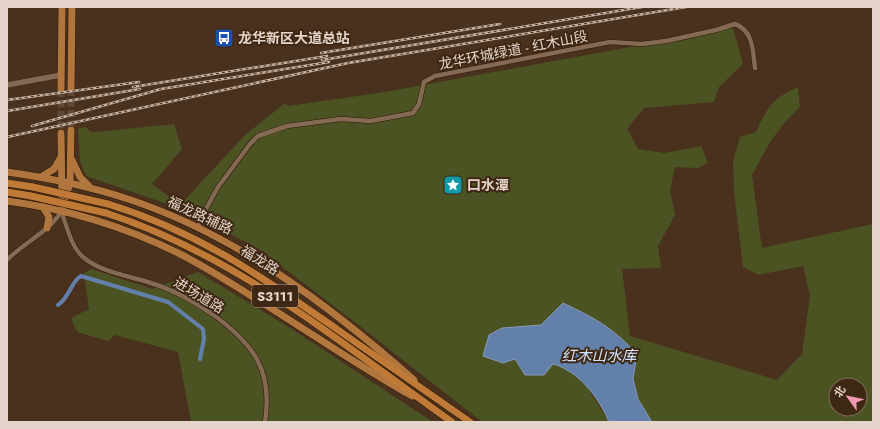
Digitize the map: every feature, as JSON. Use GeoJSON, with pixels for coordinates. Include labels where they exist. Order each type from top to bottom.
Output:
{"type":"FeatureCollection","features":[{"type":"Feature","properties":{"kind":"highway","name":"福龙路"},"geometry":{"type":"LineString","coordinates":[[7,183],[33,186],[108,204],[164,224],[235,260],[293,297],[470,422]]}},
{"type":"Feature","properties":{"kind":"highway","name":"福龙路"},"geometry":{"type":"LineString","coordinates":[[7,192],[106,213],[179,241],[238,273],[274,296],[452,422]]}},
{"type":"Feature","properties":{"kind":"main road"},"geometry":{"type":"LineString","coordinates":[[61,90],[62,7]]}},
{"type":"Feature","properties":{"kind":"main road"},"geometry":{"type":"LineString","coordinates":[[71,89],[72,7]]}},
{"type":"Feature","properties":{"kind":"main road"},"geometry":{"type":"LineString","coordinates":[[62,211],[71,158],[71,130]]}},
{"type":"Feature","properties":{"kind":"main road"},"geometry":{"type":"LineString","coordinates":[[61,133],[61,155],[66,182]]}},
{"type":"Feature","properties":{"kind":"main road"},"geometry":{"type":"LineString","coordinates":[[41,177],[54,169],[61,155]]}},
{"type":"Feature","properties":{"kind":"main road"},"geometry":{"type":"LineString","coordinates":[[71,158],[80,177],[94,189]]}},
{"type":"Feature","properties":{"kind":"main road","name":"福龙路辅路"},"geometry":{"type":"LineString","coordinates":[[7,172],[41,177],[94,189],[199,225],[248,254],[306,293],[390,359],[431,395]]}},
{"type":"Feature","properties":{"kind":"main road"},"geometry":{"type":"LineString","coordinates":[[7,201],[62,211],[144,238],[200,264],[393,385],[430,406]]}},
{"type":"Feature","properties":{"kind":"main road"},"geometry":{"type":"LineString","coordinates":[[43,207],[49,217],[47,228]]}},
{"type":"Feature","properties":{"kind":"street","name":"龙华环城绿道 - 红木山段"},"geometry":{"type":"LineString","coordinates":[[199,225],[212,196],[253,139],[264,133],[287,126],[331,120],[367,121],[413,113],[419,104],[424,82],[446,73],[507,60],[535,57],[610,42],[642,44],[666,41],[716,30],[735,24],[743,28],[750,37],[755,68]]}},
{"type":"Feature","properties":{"kind":"street"},"geometry":{"type":"LineString","coordinates":[[7,85],[61,75]]}},
{"type":"Feature","properties":{"kind":"street"},"geometry":{"type":"LineString","coordinates":[[7,260],[25,243],[56,220],[62,211]]}},
{"type":"Feature","properties":{"kind":"street","name":"进场道路"},"geometry":{"type":"LineString","coordinates":[[62,211],[75,249],[84,259],[97,266],[151,283],[183,296],[206,310],[241,336],[253,353],[263,376],[266,394],[265,422]]}},
{"type":"Feature","properties":{"kind":"green space"},"geometry":{"type":"Polygon","coordinates":[[[733,28],[743,64],[719,87],[714,102],[644,108],[627,129],[638,149],[664,153],[701,146],[708,163],[698,168],[675,167],[670,190],[675,215],[658,246],[661,268],[622,269],[630,336],[777,380],[802,354],[810,296],[803,266],[758,275],[743,267],[734,191],[733,161],[740,137],[756,132],[764,115],[772,104],[782,96],[798,87],[800,107],[785,122],[770,142],[752,175],[762,248],[873,224],[873,422],[652,422],[638,398],[633,379],[637,354],[563,303],[541,325],[515,359],[564,367],[584,382],[609,422],[482,422],[259,249],[182,209],[86,176],[80,161],[78,129],[85,127],[91,132],[96,132],[174,124],[182,149],[152,184],[180,205],[244,136],[285,103],[288,106],[385,92],[733,28]]]}},
{"type":"Feature","properties":{"kind":"green space"},"geometry":{"type":"Polygon","coordinates":[[[91,269],[152,289],[198,272],[287,326],[433,422],[191,422],[178,352],[115,335],[108,341],[77,332],[71,318],[89,309],[84,273],[91,269]]]}},
{"type":"Feature","properties":{"kind":"water","name":"红木山水库"},"geometry":{"type":"Polygon","coordinates":[[[563,303],[603,324],[620,337],[637,354],[633,379],[638,399],[652,422],[609,422],[594,395],[580,379],[553,364],[544,375],[525,375],[515,359],[503,363],[483,356],[489,335],[502,328],[541,325],[563,303]]]}},
{"type":"Feature","properties":{"kind":"waterway"},"geometry":{"type":"LineString","coordinates":[[58,305],[65,298],[75,281],[81,276],[168,302],[203,329],[204,339],[200,359]]}},
{"type":"Feature","properties":{"kind":"tunnel"},"geometry":{"type":"LineString","coordinates":[[71,89],[71,130]]}},
{"type":"Feature","properties":{"kind":"tunnel"},"geometry":{"type":"LineString","coordinates":[[61,90],[61,133]]}},
{"type":"Feature","properties":{"kind":"railway"},"geometry":{"type":"LineString","coordinates":[[322,60],[642,7]]}},
{"type":"Feature","properties":{"kind":"railway"},"geometry":{"type":"LineString","coordinates":[[7,137],[348,63],[686,7]]}},
{"type":"Feature","properties":{"kind":"railway"},"geometry":{"type":"LineString","coordinates":[[321,53],[500,24]]}},
{"type":"Feature","properties":{"kind":"railway"},"geometry":{"type":"LineString","coordinates":[[133,87],[327,56]]}},
{"type":"Feature","properties":{"kind":"railway"},"geometry":{"type":"LineString","coordinates":[[32,126],[161,89],[329,62]]}},
{"type":"Feature","properties":{"kind":"railway"},"geometry":{"type":"LineString","coordinates":[[7,100],[139,82]]}},
{"type":"Feature","properties":{"kind":"railway"},"geometry":{"type":"LineString","coordinates":[[7,111],[140,89]]}},
{"type":"Feature","properties":{"kind":"place","name":"龙华新区大道总站"},"geometry":{"type":"Point","coordinates":[224,38]}},
{"type":"Feature","properties":{"kind":"place","name":"口水潭"},"geometry":{"type":"Point","coordinates":[453,185]}}]}
